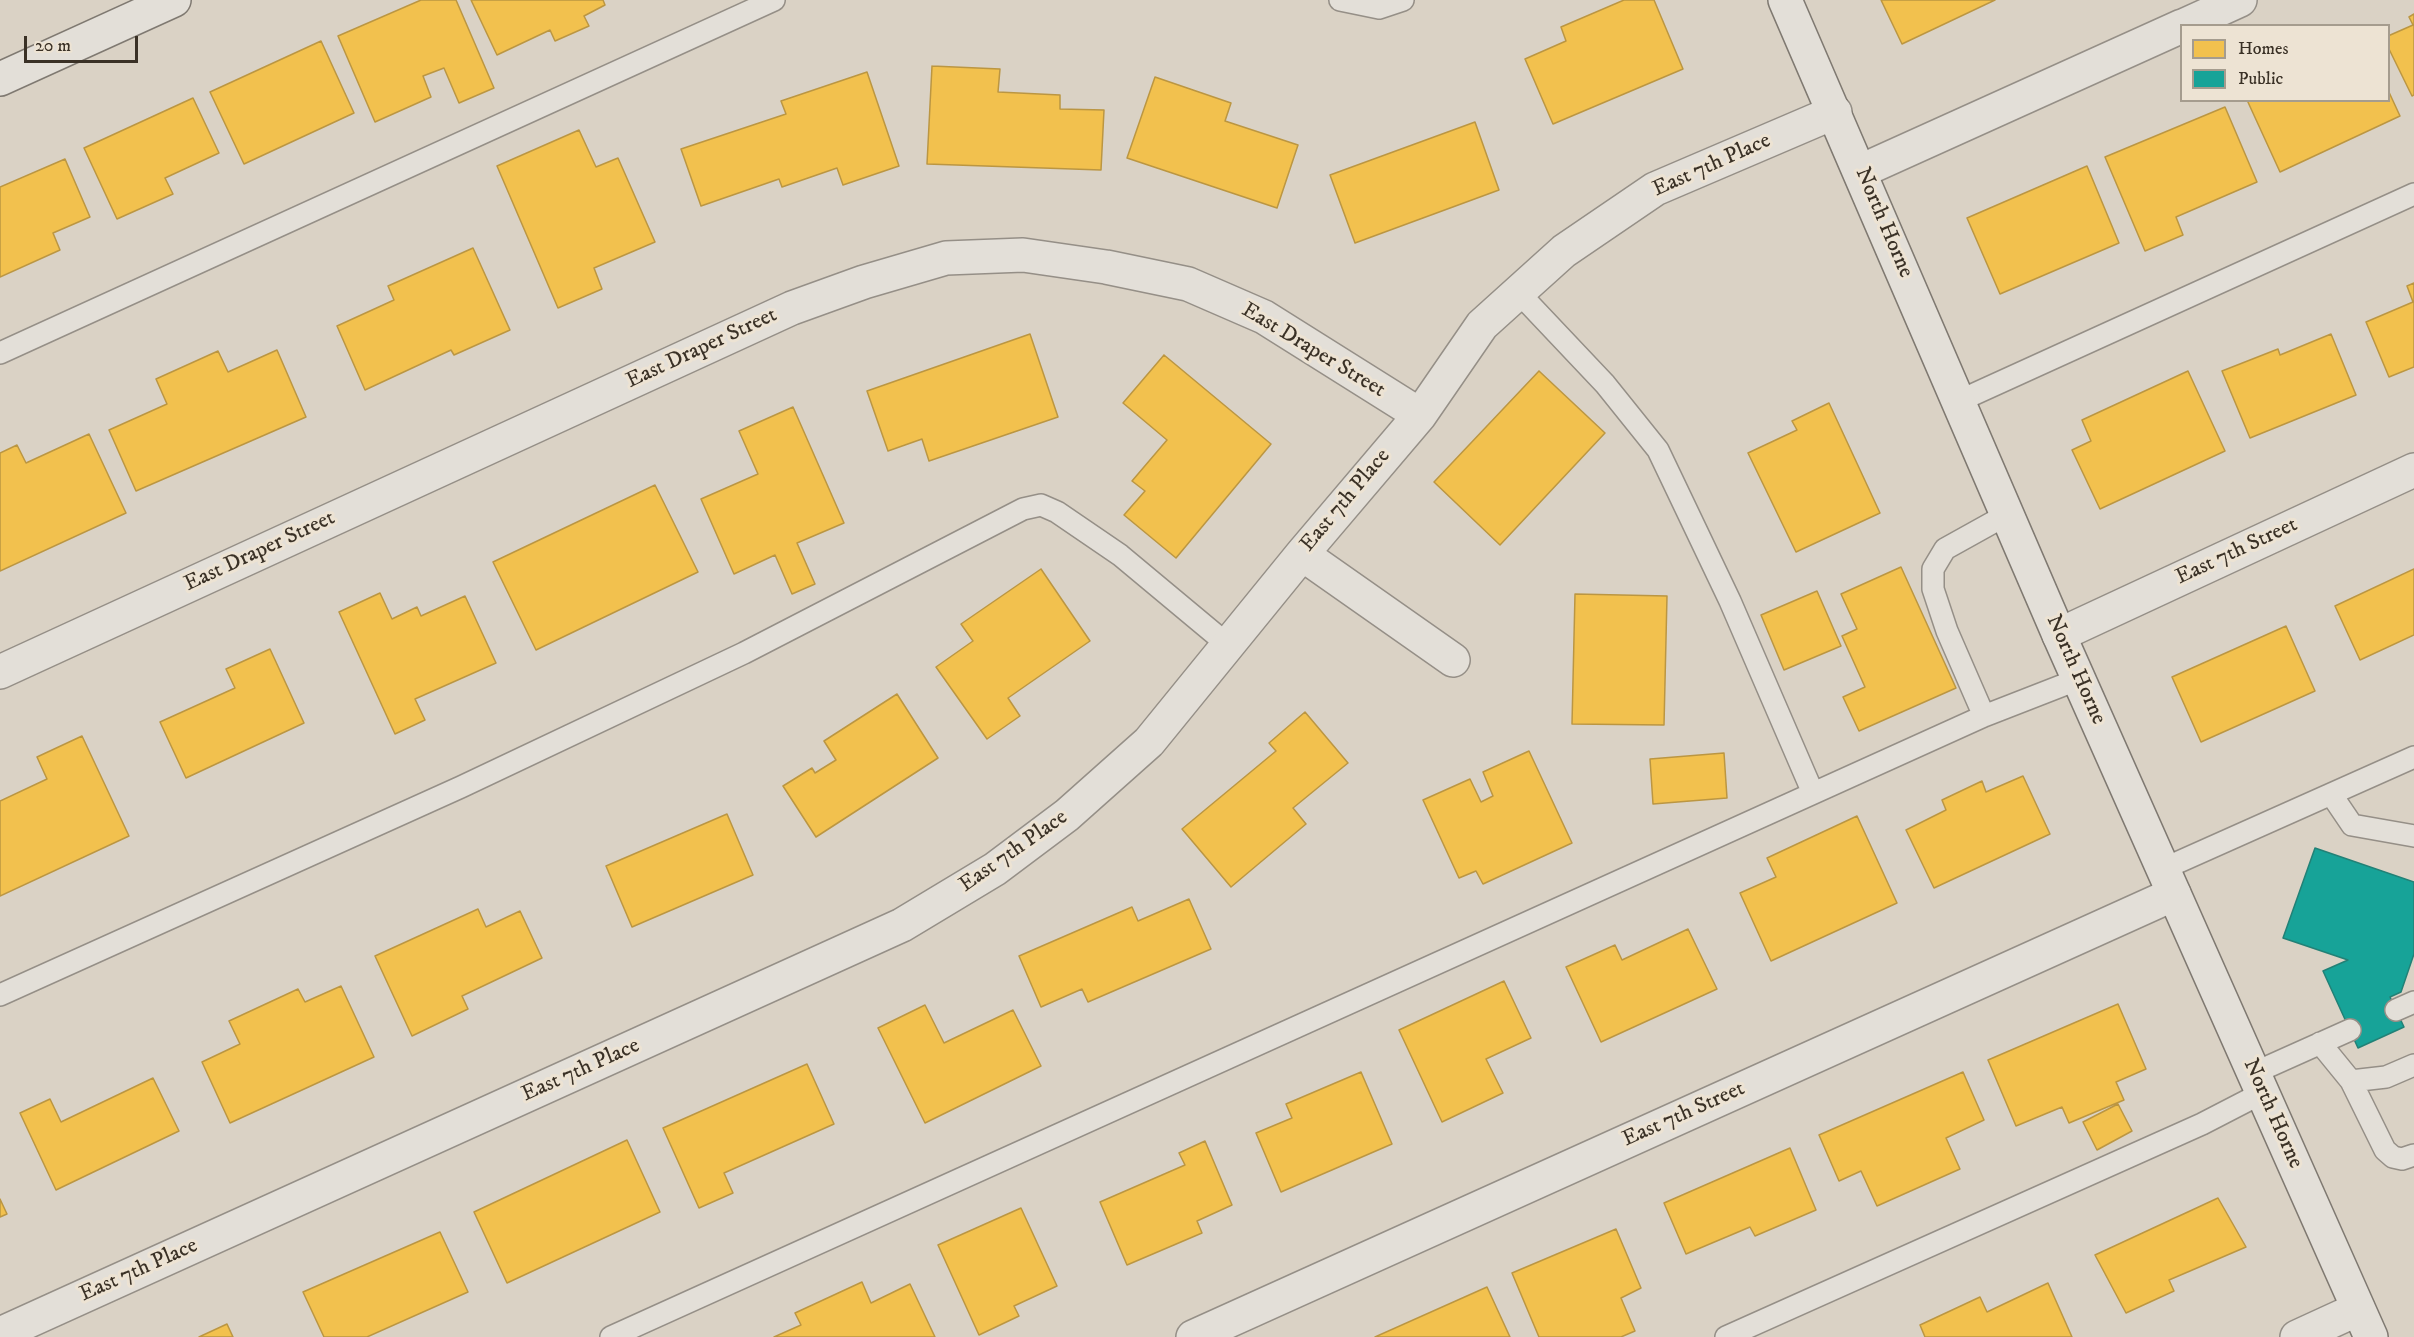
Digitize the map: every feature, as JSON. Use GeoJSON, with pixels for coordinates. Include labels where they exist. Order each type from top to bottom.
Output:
{"type":"FeatureCollection","features":[{"type":"Feature","properties":{"kind":"street"},"geometry":{"type":"LineString","coordinates":[[0,79],[174,0]]}},
{"type":"Feature","properties":{"kind":"street","name":"North Horne"},"geometry":{"type":"LineString","coordinates":[[1785,0],[1861,171],[2079,680],[2364,1323]]}},
{"type":"Feature","properties":{"kind":"street"},"geometry":{"type":"LineString","coordinates":[[2186,24],[2240,0]]}},
{"type":"Feature","properties":{"kind":"street"},"geometry":{"type":"LineString","coordinates":[[1861,171],[2180,27]]}},
{"type":"Feature","properties":{"kind":"street","name":"East 7th Place"},"geometry":{"type":"LineString","coordinates":[[0,1334],[902,925],[995,869],[1067,815],[1149,742],[1302,554],[1420,415],[1482,325],[1518,292],[1564,251],[1655,189],[1834,112]]}},
{"type":"Feature","properties":{"kind":"street","name":"East Draper Street"},"geometry":{"type":"LineString","coordinates":[[0,672],[792,308],[864,282],[946,258],[1023,255],[1106,267],[1188,284],[1264,317],[1420,415]]}},
{"type":"Feature","properties":{"kind":"street","name":"East 7th Street"},"geometry":{"type":"LineString","coordinates":[[2059,634],[2414,470]]}},
{"type":"Feature","properties":{"kind":"street"},"geometry":{"type":"LineString","coordinates":[[1302,554],[1453,660]]}},
{"type":"Feature","properties":{"kind":"street","name":"East 7th Street"},"geometry":{"type":"LineString","coordinates":[[1193,1337],[2168,881]]}},
{"type":"Feature","properties":{"kind":"street"},"geometry":{"type":"LineString","coordinates":[[2297,1337],[2364,1323]]}},
{"type":"Feature","properties":{"kind":"lane"},"geometry":{"type":"LineString","coordinates":[[0,353],[774,0]]}},
{"type":"Feature","properties":{"kind":"lane"},"geometry":{"type":"LineString","coordinates":[[1340,0],[1379,8],[1403,0]]}},
{"type":"Feature","properties":{"kind":"lane"},"geometry":{"type":"LineString","coordinates":[[1959,401],[2414,194]]}},
{"type":"Feature","properties":{"kind":"lane"},"geometry":{"type":"LineString","coordinates":[[1518,292],[1605,384],[1658,450],[1730,601],[1813,793]]}},
{"type":"Feature","properties":{"kind":"lane"},"geometry":{"type":"LineString","coordinates":[[0,995],[461,787],[744,653],[1023,509],[1041,505],[1057,512],[1120,555],[1227,645]]}},
{"type":"Feature","properties":{"kind":"lane"},"geometry":{"type":"LineString","coordinates":[[1984,716],[1947,631],[1934,589],[1933,568],[1945,549],[2008,514]]}},
{"type":"Feature","properties":{"kind":"lane"},"geometry":{"type":"LineString","coordinates":[[611,1337],[1984,716],[2079,680]]}},
{"type":"Feature","properties":{"kind":"lane"},"geometry":{"type":"LineString","coordinates":[[2168,881],[2331,794],[2414,757]]}},
{"type":"Feature","properties":{"kind":"lane"},"geometry":{"type":"LineString","coordinates":[[2331,794],[2352,825],[2414,836]]}},
{"type":"Feature","properties":{"kind":"lane"},"geometry":{"type":"LineString","coordinates":[[1726,1337],[2202,1124],[2258,1083],[2320,1043],[2350,1030]]}},
{"type":"Feature","properties":{"kind":"lane"},"geometry":{"type":"LineString","coordinates":[[2320,1043],[2351,1081],[2385,1150],[2393,1157],[2402,1159],[2414,1155]]}},
{"type":"Feature","properties":{"kind":"lane"},"geometry":{"type":"LineString","coordinates":[[2351,1081],[2386,1077],[2414,1065]]}},
{"type":"Feature","properties":{"kind":"building: Homes"},"geometry":{"type":"Polygon","coordinates":[[[421,0],[456,0],[494,88],[459,103],[444,68],[423,76],[431,97],[375,122],[338,36],[421,0]]]}},
{"type":"Feature","properties":{"kind":"building: Homes"},"geometry":{"type":"Polygon","coordinates":[[[471,0],[603,0],[605,5],[584,16],[589,26],[555,41],[550,30],[497,55],[471,0]]]}},
{"type":"Feature","properties":{"kind":"building: Homes"},"geometry":{"type":"Polygon","coordinates":[[[1624,0],[1654,0],[1683,69],[1553,124],[1525,59],[1566,41],[1561,27],[1624,0]]]}},
{"type":"Feature","properties":{"kind":"building: Homes"},"geometry":{"type":"Polygon","coordinates":[[[1881,0],[1995,0],[1902,44],[1881,0]]]}},
{"type":"Feature","properties":{"kind":"building: Homes"},"geometry":{"type":"Polygon","coordinates":[[[2414,14],[2414,95],[2412,96],[2390,51],[2390,35],[2413,25],[2409,17],[2414,14]]]}},
{"type":"Feature","properties":{"kind":"building: Homes"},"geometry":{"type":"Polygon","coordinates":[[[321,41],[354,113],[244,164],[210,92],[321,41]]]}},
{"type":"Feature","properties":{"kind":"building: Homes"},"geometry":{"type":"Polygon","coordinates":[[[932,66],[1000,69],[998,92],[1060,95],[1060,109],[1104,110],[1101,170],[927,164],[932,66]]]}},
{"type":"Feature","properties":{"kind":"building: Homes"},"geometry":{"type":"Polygon","coordinates":[[[867,72],[899,166],[843,185],[837,168],[782,187],[779,179],[701,206],[681,149],[786,114],[781,101],[867,72]]]}},
{"type":"Feature","properties":{"kind":"building: Homes"},"geometry":{"type":"Polygon","coordinates":[[[1155,77],[1231,103],[1225,121],[1298,145],[1277,208],[1127,158],[1155,77]]]}},
{"type":"Feature","properties":{"kind":"building: Homes"},"geometry":{"type":"Polygon","coordinates":[[[2390,94],[2400,116],[2280,172],[2248,102],[2390,102],[2390,94]]]}},
{"type":"Feature","properties":{"kind":"building: Homes"},"geometry":{"type":"Polygon","coordinates":[[[193,98],[219,153],[165,178],[173,194],[117,219],[84,148],[193,98]]]}},
{"type":"Feature","properties":{"kind":"building: Homes"},"geometry":{"type":"Polygon","coordinates":[[[2225,107],[2257,182],[2176,217],[2183,235],[2145,251],[2105,157],[2225,107]]]}},
{"type":"Feature","properties":{"kind":"building: Homes"},"geometry":{"type":"Polygon","coordinates":[[[1475,122],[1499,190],[1355,243],[1330,175],[1475,122]]]}},
{"type":"Feature","properties":{"kind":"building: Homes"},"geometry":{"type":"Polygon","coordinates":[[[579,130],[596,167],[618,158],[655,242],[594,268],[602,289],[558,308],[497,166],[579,130]]]}},
{"type":"Feature","properties":{"kind":"building: Homes"},"geometry":{"type":"Polygon","coordinates":[[[65,159],[90,217],[53,233],[60,250],[0,277],[0,187],[65,159]]]}},
{"type":"Feature","properties":{"kind":"building: Homes"},"geometry":{"type":"Polygon","coordinates":[[[2087,166],[2119,243],[2000,294],[1967,218],[2087,166]]]}},
{"type":"Feature","properties":{"kind":"building: Homes"},"geometry":{"type":"Polygon","coordinates":[[[473,248],[510,330],[454,355],[451,350],[365,390],[337,326],[394,300],[388,286],[473,248]]]}},
{"type":"Feature","properties":{"kind":"building: Homes"},"geometry":{"type":"Polygon","coordinates":[[[2414,283],[2414,367],[2389,377],[2366,322],[2413,302],[2407,286],[2414,283]]]}},
{"type":"Feature","properties":{"kind":"building: Homes"},"geometry":{"type":"Polygon","coordinates":[[[1030,334],[1058,417],[929,461],[922,439],[888,451],[867,391],[1030,334]]]}},
{"type":"Feature","properties":{"kind":"building: Homes"},"geometry":{"type":"Polygon","coordinates":[[[2331,334],[2356,395],[2250,438],[2222,371],[2278,349],[2280,355],[2331,334]]]}},
{"type":"Feature","properties":{"kind":"building: Homes"},"geometry":{"type":"Polygon","coordinates":[[[277,350],[306,417],[136,491],[109,430],[167,404],[156,379],[218,351],[228,372],[277,350]]]}},
{"type":"Feature","properties":{"kind":"building: Homes"},"geometry":{"type":"Polygon","coordinates":[[[1164,355],[1271,444],[1176,558],[1124,515],[1145,491],[1132,481],[1167,440],[1123,403],[1164,355]]]}},
{"type":"Feature","properties":{"kind":"building: Homes"},"geometry":{"type":"Polygon","coordinates":[[[1539,371],[1605,433],[1500,545],[1434,482],[1539,371]]]}},
{"type":"Feature","properties":{"kind":"building: Homes"},"geometry":{"type":"Polygon","coordinates":[[[2188,371],[2225,451],[2100,509],[2072,450],[2091,441],[2082,420],[2188,371]]]}},
{"type":"Feature","properties":{"kind":"building: Homes"},"geometry":{"type":"Polygon","coordinates":[[[1829,403],[1880,513],[1796,552],[1748,453],[1797,430],[1792,421],[1829,403]]]}},
{"type":"Feature","properties":{"kind":"building: Homes"},"geometry":{"type":"Polygon","coordinates":[[[793,407],[844,523],[797,543],[815,584],[792,594],[775,555],[734,574],[701,499],[758,474],[739,431],[793,407]]]}},
{"type":"Feature","properties":{"kind":"building: Homes"},"geometry":{"type":"Polygon","coordinates":[[[89,434],[126,513],[0,571],[0,453],[17,445],[26,463],[89,434]]]}},
{"type":"Feature","properties":{"kind":"building: Homes"},"geometry":{"type":"Polygon","coordinates":[[[655,485],[698,572],[536,650],[493,562],[655,485]]]}},
{"type":"Feature","properties":{"kind":"building: Homes"},"geometry":{"type":"Polygon","coordinates":[[[1901,567],[1956,688],[1859,731],[1843,697],[1865,687],[1842,636],[1857,629],[1841,594],[1901,567]]]}},
{"type":"Feature","properties":{"kind":"building: Homes"},"geometry":{"type":"Polygon","coordinates":[[[1041,569],[1090,641],[1008,698],[1020,716],[987,739],[936,667],[973,641],[961,624],[1041,569]]]}},
{"type":"Feature","properties":{"kind":"building: Homes"},"geometry":{"type":"Polygon","coordinates":[[[2414,569],[2414,635],[2360,660],[2335,606],[2414,569]]]}},
{"type":"Feature","properties":{"kind":"building: Homes"},"geometry":{"type":"Polygon","coordinates":[[[1817,591],[1841,646],[1784,670],[1761,615],[1817,591]]]}},
{"type":"Feature","properties":{"kind":"building: Homes"},"geometry":{"type":"Polygon","coordinates":[[[380,593],[392,619],[417,607],[421,616],[465,596],[496,663],[415,699],[425,720],[395,734],[339,612],[380,593]]]}},
{"type":"Feature","properties":{"kind":"building: Homes"},"geometry":{"type":"Polygon","coordinates":[[[1575,594],[1667,596],[1664,725],[1572,724],[1575,594]]]}},
{"type":"Feature","properties":{"kind":"building: Homes"},"geometry":{"type":"Polygon","coordinates":[[[2286,626],[2315,691],[2201,742],[2172,677],[2286,626]]]}},
{"type":"Feature","properties":{"kind":"building: Homes"},"geometry":{"type":"Polygon","coordinates":[[[270,649],[304,723],[186,778],[160,722],[235,688],[226,669],[270,649]]]}},
{"type":"Feature","properties":{"kind":"building: Homes"},"geometry":{"type":"Polygon","coordinates":[[[897,694],[938,758],[816,837],[783,786],[812,768],[815,773],[836,760],[824,741],[897,694]]]}},
{"type":"Feature","properties":{"kind":"building: Homes"},"geometry":{"type":"Polygon","coordinates":[[[1305,712],[1348,763],[1293,808],[1306,824],[1231,887],[1182,829],[1276,751],[1269,743],[1305,712]]]}},
{"type":"Feature","properties":{"kind":"building: Homes"},"geometry":{"type":"Polygon","coordinates":[[[82,736],[129,836],[0,896],[0,801],[47,779],[37,757],[82,736]]]}},
{"type":"Feature","properties":{"kind":"building: Homes"},"geometry":{"type":"Polygon","coordinates":[[[1529,751],[1572,843],[1483,884],[1476,871],[1459,878],[1423,800],[1470,779],[1481,802],[1493,796],[1483,772],[1529,751]]]}},
{"type":"Feature","properties":{"kind":"building: Homes"},"geometry":{"type":"Polygon","coordinates":[[[1724,753],[1727,798],[1653,804],[1650,759],[1724,753]]]}},
{"type":"Feature","properties":{"kind":"building: Homes"},"geometry":{"type":"Polygon","coordinates":[[[2023,776],[2050,834],[1934,888],[1906,830],[1946,810],[1942,800],[1982,781],[1986,792],[2023,776]]]}},
{"type":"Feature","properties":{"kind":"building: Homes"},"geometry":{"type":"Polygon","coordinates":[[[727,814],[753,875],[632,927],[606,866],[727,814]]]}},
{"type":"Feature","properties":{"kind":"building: Homes"},"geometry":{"type":"Polygon","coordinates":[[[1857,816],[1897,903],[1771,961],[1740,893],[1776,877],[1767,858],[1857,816]]]}},
{"type":"Feature","properties":{"kind":"building: Homes"},"geometry":{"type":"Polygon","coordinates":[[[1189,899],[1211,949],[1088,1002],[1082,989],[1041,1007],[1019,956],[1132,907],[1138,921],[1189,899]]]}},
{"type":"Feature","properties":{"kind":"building: Homes"},"geometry":{"type":"Polygon","coordinates":[[[478,909],[486,927],[520,911],[542,958],[462,996],[468,1009],[412,1036],[375,956],[478,909]]]}},
{"type":"Feature","properties":{"kind":"building: Homes"},"geometry":{"type":"Polygon","coordinates":[[[1688,929],[1717,989],[1601,1042],[1566,967],[1615,945],[1622,960],[1688,929]]]}},
{"type":"Feature","properties":{"kind":"building: Homes"},"geometry":{"type":"Polygon","coordinates":[[[1504,981],[1531,1038],[1486,1059],[1503,1093],[1442,1122],[1399,1030],[1504,981]]]}},
{"type":"Feature","properties":{"kind":"building: Homes"},"geometry":{"type":"Polygon","coordinates":[[[341,986],[374,1057],[230,1123],[202,1062],[240,1044],[229,1021],[298,989],[305,1002],[341,986]]]}},
{"type":"Feature","properties":{"kind":"building: Homes"},"geometry":{"type":"Polygon","coordinates":[[[2118,1004],[2146,1069],[2116,1082],[2124,1100],[2069,1123],[2062,1107],[2016,1126],[1988,1060],[2118,1004]]]}},
{"type":"Feature","properties":{"kind":"building: Homes"},"geometry":{"type":"Polygon","coordinates":[[[925,1005],[944,1043],[1013,1010],[1041,1066],[925,1123],[878,1028],[925,1005]]]}},
{"type":"Feature","properties":{"kind":"building: Homes"},"geometry":{"type":"Polygon","coordinates":[[[807,1064],[834,1124],[724,1173],[733,1193],[699,1208],[663,1128],[807,1064]]]}},
{"type":"Feature","properties":{"kind":"building: Homes"},"geometry":{"type":"Polygon","coordinates":[[[1361,1072],[1392,1144],[1281,1192],[1256,1133],[1292,1118],[1286,1104],[1361,1072]]]}},
{"type":"Feature","properties":{"kind":"building: Homes"},"geometry":{"type":"Polygon","coordinates":[[[1963,1072],[1984,1120],[1946,1138],[1960,1169],[1877,1206],[1861,1171],[1839,1181],[1819,1135],[1963,1072]]]}},
{"type":"Feature","properties":{"kind":"building: Homes"},"geometry":{"type":"Polygon","coordinates":[[[153,1078],[179,1131],[56,1190],[20,1113],[50,1099],[61,1122],[153,1078]]]}},
{"type":"Feature","properties":{"kind":"building: Homes"},"geometry":{"type":"Polygon","coordinates":[[[2118,1104],[2132,1131],[2097,1150],[2083,1122],[2118,1104]]]}},
{"type":"Feature","properties":{"kind":"building: Homes"},"geometry":{"type":"Polygon","coordinates":[[[627,1140],[660,1212],[507,1283],[474,1212],[627,1140]]]}},
{"type":"Feature","properties":{"kind":"building: Homes"},"geometry":{"type":"Polygon","coordinates":[[[1205,1141],[1232,1205],[1197,1221],[1202,1233],[1127,1265],[1100,1202],[1185,1165],[1179,1153],[1205,1141]]]}},
{"type":"Feature","properties":{"kind":"building: Homes"},"geometry":{"type":"Polygon","coordinates":[[[1790,1148],[1816,1210],[1755,1236],[1750,1227],[1686,1254],[1664,1203],[1790,1148]]]}},
{"type":"Feature","properties":{"kind":"building: Homes"},"geometry":{"type":"Polygon","coordinates":[[[2218,1198],[2246,1247],[2169,1280],[2174,1291],[2126,1313],[2095,1255],[2218,1198]]]}},
{"type":"Feature","properties":{"kind":"building: Homes"},"geometry":{"type":"Polygon","coordinates":[[[0,1199],[7,1214],[0,1217],[0,1199]]]}},
{"type":"Feature","properties":{"kind":"building: Homes"},"geometry":{"type":"Polygon","coordinates":[[[1021,1208],[1057,1286],[1014,1306],[1019,1316],[979,1335],[938,1245],[1021,1208]]]}},
{"type":"Feature","properties":{"kind":"building: Homes"},"geometry":{"type":"Polygon","coordinates":[[[1616,1229],[1641,1288],[1621,1298],[1635,1331],[1621,1337],[1539,1337],[1512,1273],[1616,1229]]]}},
{"type":"Feature","properties":{"kind":"building: Homes"},"geometry":{"type":"Polygon","coordinates":[[[440,1232],[468,1292],[367,1337],[324,1337],[303,1292],[440,1232]]]}},
{"type":"Feature","properties":{"kind":"building: Homes"},"geometry":{"type":"Polygon","coordinates":[[[862,1282],[871,1303],[910,1284],[935,1337],[774,1337],[801,1325],[795,1313],[862,1282]]]}},
{"type":"Feature","properties":{"kind":"building: Homes"},"geometry":{"type":"Polygon","coordinates":[[[2048,1283],[2072,1337],[1925,1337],[1920,1325],[1980,1297],[1987,1312],[2048,1283]]]}},
{"type":"Feature","properties":{"kind":"building: Homes"},"geometry":{"type":"Polygon","coordinates":[[[1487,1287],[1510,1337],[1375,1337],[1487,1287]]]}},
{"type":"Feature","properties":{"kind":"building: Homes"},"geometry":{"type":"Polygon","coordinates":[[[227,1324],[233,1337],[199,1337],[227,1324]]]}},
{"type":"Feature","properties":{"kind":"building: Public"},"geometry":{"type":"Polygon","coordinates":[[[2315,848],[2414,882],[2414,954],[2401,992],[2390,997],[2404,1027],[2358,1048],[2323,971],[2348,960],[2283,938],[2315,848]]]}}]}
